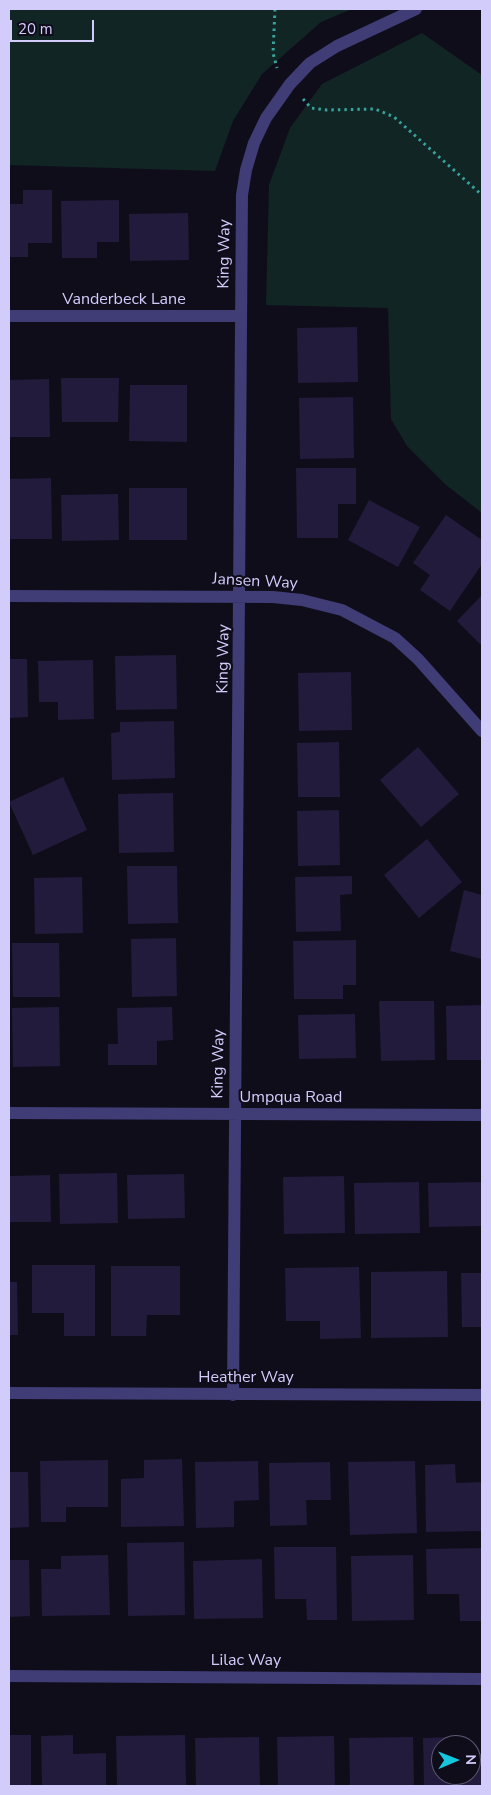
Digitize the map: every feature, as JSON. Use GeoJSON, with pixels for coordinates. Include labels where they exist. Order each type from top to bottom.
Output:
{"type":"FeatureCollection","features":[{"type":"Feature","properties":{"kind":"street","name":"King Way"},"geometry":{"type":"LineString","coordinates":[[232,1395],[242,195],[246,170],[254,143],[266,118],[290,84],[310,64],[337,46],[416,9]]}},
{"type":"Feature","properties":{"kind":"street","name":"Vanderbeck Lane"},"geometry":{"type":"LineString","coordinates":[[9,316],[240,316]]}},
{"type":"Feature","properties":{"kind":"street","name":"Jansen Way"},"geometry":{"type":"LineString","coordinates":[[9,596],[273,597],[302,600],[342,610],[359,617],[400,644],[482,731]]}},
{"type":"Feature","properties":{"kind":"street","name":"Umpqua Road"},"geometry":{"type":"LineString","coordinates":[[9,1112],[482,1115]]}},
{"type":"Feature","properties":{"kind":"street","name":"Heather Way"},"geometry":{"type":"LineString","coordinates":[[9,1393],[482,1395]]}},
{"type":"Feature","properties":{"kind":"street","name":"Lilac Way"},"geometry":{"type":"LineString","coordinates":[[9,1676],[482,1679]]}},
{"type":"Feature","properties":{"kind":"path"},"geometry":{"type":"LineString","coordinates":[[274,9],[273,53],[279,74],[311,108],[327,110],[375,109],[394,117],[482,195]]}},
{"type":"Feature","properties":{"kind":"green space"},"geometry":{"type":"Polygon","coordinates":[[[9,9],[352,9],[321,22],[262,74],[233,121],[215,171],[9,165],[9,9]]]}},
{"type":"Feature","properties":{"kind":"green space"},"geometry":{"type":"Polygon","coordinates":[[[422,33],[482,75],[482,513],[446,485],[407,446],[391,419],[388,308],[266,305],[269,185],[290,128],[322,84],[422,33]]]}},
{"type":"Feature","properties":{"kind":"building"},"geometry":{"type":"Polygon","coordinates":[[[23,190],[52,190],[52,243],[28,243],[28,257],[9,257],[9,204],[23,204],[23,190]]]}},
{"type":"Feature","properties":{"kind":"building"},"geometry":{"type":"Polygon","coordinates":[[[119,200],[119,242],[97,242],[97,258],[62,258],[61,201],[119,200]]]}},
{"type":"Feature","properties":{"kind":"building"},"geometry":{"type":"Polygon","coordinates":[[[188,213],[189,260],[130,261],[129,214],[188,213]]]}},
{"type":"Feature","properties":{"kind":"building"},"geometry":{"type":"Polygon","coordinates":[[[357,327],[358,382],[298,383],[297,328],[357,327]]]}},
{"type":"Feature","properties":{"kind":"building"},"geometry":{"type":"Polygon","coordinates":[[[61,378],[119,378],[118,422],[62,422],[61,378]]]}},
{"type":"Feature","properties":{"kind":"building"},"geometry":{"type":"Polygon","coordinates":[[[49,379],[50,437],[9,437],[9,380],[49,379]]]}},
{"type":"Feature","properties":{"kind":"building"},"geometry":{"type":"Polygon","coordinates":[[[130,385],[187,385],[187,442],[129,441],[130,385]]]}},
{"type":"Feature","properties":{"kind":"building"},"geometry":{"type":"Polygon","coordinates":[[[353,397],[354,458],[300,459],[299,398],[353,397]]]}},
{"type":"Feature","properties":{"kind":"building"},"geometry":{"type":"Polygon","coordinates":[[[296,468],[356,468],[356,504],[338,504],[338,538],[297,538],[296,468]]]}},
{"type":"Feature","properties":{"kind":"building"},"geometry":{"type":"Polygon","coordinates":[[[51,478],[52,539],[9,539],[9,479],[51,478]]]}},
{"type":"Feature","properties":{"kind":"building"},"geometry":{"type":"Polygon","coordinates":[[[129,488],[187,488],[187,540],[129,540],[129,488]]]}},
{"type":"Feature","properties":{"kind":"building"},"geometry":{"type":"Polygon","coordinates":[[[118,494],[119,540],[62,541],[61,495],[118,494]]]}},
{"type":"Feature","properties":{"kind":"building"},"geometry":{"type":"Polygon","coordinates":[[[369,500],[420,527],[398,567],[348,540],[369,500]]]}},
{"type":"Feature","properties":{"kind":"building"},"geometry":{"type":"Polygon","coordinates":[[[446,515],[482,540],[482,564],[450,611],[420,590],[430,575],[413,563],[446,515]]]}},
{"type":"Feature","properties":{"kind":"building"},"geometry":{"type":"Polygon","coordinates":[[[482,595],[482,646],[457,621],[482,595]]]}},
{"type":"Feature","properties":{"kind":"building"},"geometry":{"type":"Polygon","coordinates":[[[176,655],[177,709],[116,710],[115,656],[176,655]]]}},
{"type":"Feature","properties":{"kind":"building"},"geometry":{"type":"Polygon","coordinates":[[[9,659],[27,659],[28,717],[9,718],[9,659]]]}},
{"type":"Feature","properties":{"kind":"building"},"geometry":{"type":"Polygon","coordinates":[[[93,660],[94,719],[58,720],[58,702],[39,702],[38,661],[93,660]]]}},
{"type":"Feature","properties":{"kind":"building"},"geometry":{"type":"Polygon","coordinates":[[[351,672],[352,730],[299,731],[298,673],[351,672]]]}},
{"type":"Feature","properties":{"kind":"building"},"geometry":{"type":"Polygon","coordinates":[[[174,721],[175,778],[112,780],[111,733],[120,732],[120,722],[174,721]]]}},
{"type":"Feature","properties":{"kind":"building"},"geometry":{"type":"Polygon","coordinates":[[[339,742],[340,797],[298,797],[297,743],[339,742]]]}},
{"type":"Feature","properties":{"kind":"building"},"geometry":{"type":"Polygon","coordinates":[[[418,747],[459,794],[421,827],[380,780],[418,747]]]}},
{"type":"Feature","properties":{"kind":"building"},"geometry":{"type":"Polygon","coordinates":[[[63,777],[87,830],[33,855],[9,802],[63,777]]]}},
{"type":"Feature","properties":{"kind":"building"},"geometry":{"type":"Polygon","coordinates":[[[173,793],[174,852],[119,853],[118,794],[173,793]]]}},
{"type":"Feature","properties":{"kind":"building"},"geometry":{"type":"Polygon","coordinates":[[[339,810],[340,865],[298,866],[297,811],[339,810]]]}},
{"type":"Feature","properties":{"kind":"building"},"geometry":{"type":"Polygon","coordinates":[[[427,839],[462,882],[419,918],[384,875],[427,839]]]}},
{"type":"Feature","properties":{"kind":"building"},"geometry":{"type":"Polygon","coordinates":[[[127,866],[177,866],[178,923],[128,924],[127,866]]]}},
{"type":"Feature","properties":{"kind":"building"},"geometry":{"type":"Polygon","coordinates":[[[352,876],[352,894],[340,895],[341,931],[296,932],[295,877],[352,876]]]}},
{"type":"Feature","properties":{"kind":"building"},"geometry":{"type":"Polygon","coordinates":[[[82,877],[83,933],[35,934],[34,878],[82,877]]]}},
{"type":"Feature","properties":{"kind":"building"},"geometry":{"type":"Polygon","coordinates":[[[464,890],[482,895],[482,959],[450,951],[464,890]]]}},
{"type":"Feature","properties":{"kind":"building"},"geometry":{"type":"Polygon","coordinates":[[[176,938],[177,996],[132,997],[131,939],[176,938]]]}},
{"type":"Feature","properties":{"kind":"building"},"geometry":{"type":"Polygon","coordinates":[[[356,940],[356,985],[343,985],[343,999],[294,999],[293,941],[356,940]]]}},
{"type":"Feature","properties":{"kind":"building"},"geometry":{"type":"Polygon","coordinates":[[[12,943],[59,943],[60,997],[13,997],[12,943]]]}},
{"type":"Feature","properties":{"kind":"building"},"geometry":{"type":"Polygon","coordinates":[[[379,1001],[434,1001],[435,1060],[381,1061],[379,1001]]]}},
{"type":"Feature","properties":{"kind":"building"},"geometry":{"type":"Polygon","coordinates":[[[482,1005],[482,1060],[447,1060],[446,1006],[482,1005]]]}},
{"type":"Feature","properties":{"kind":"building"},"geometry":{"type":"Polygon","coordinates":[[[59,1007],[60,1066],[13,1067],[12,1008],[59,1007]]]}},
{"type":"Feature","properties":{"kind":"building"},"geometry":{"type":"Polygon","coordinates":[[[172,1007],[173,1040],[157,1041],[157,1065],[108,1065],[108,1044],[118,1044],[117,1008],[172,1007]]]}},
{"type":"Feature","properties":{"kind":"building"},"geometry":{"type":"Polygon","coordinates":[[[355,1014],[356,1058],[299,1059],[298,1015],[355,1014]]]}},
{"type":"Feature","properties":{"kind":"building"},"geometry":{"type":"Polygon","coordinates":[[[117,1173],[118,1223],[60,1224],[59,1174],[117,1173]]]}},
{"type":"Feature","properties":{"kind":"building"},"geometry":{"type":"Polygon","coordinates":[[[184,1174],[185,1218],[128,1219],[127,1175],[184,1174]]]}},
{"type":"Feature","properties":{"kind":"building"},"geometry":{"type":"Polygon","coordinates":[[[50,1175],[51,1222],[9,1222],[9,1176],[50,1175]]]}},
{"type":"Feature","properties":{"kind":"building"},"geometry":{"type":"Polygon","coordinates":[[[344,1176],[345,1233],[284,1234],[283,1177],[344,1176]]]}},
{"type":"Feature","properties":{"kind":"building"},"geometry":{"type":"Polygon","coordinates":[[[419,1182],[420,1233],[355,1234],[354,1183],[419,1182]]]}},
{"type":"Feature","properties":{"kind":"building"},"geometry":{"type":"Polygon","coordinates":[[[482,1182],[482,1226],[429,1227],[428,1183],[482,1182]]]}},
{"type":"Feature","properties":{"kind":"building"},"geometry":{"type":"Polygon","coordinates":[[[32,1265],[95,1265],[95,1336],[64,1336],[64,1313],[32,1313],[32,1265]]]}},
{"type":"Feature","properties":{"kind":"building"},"geometry":{"type":"Polygon","coordinates":[[[111,1266],[180,1266],[180,1315],[147,1315],[146,1336],[111,1336],[111,1266]]]}},
{"type":"Feature","properties":{"kind":"building"},"geometry":{"type":"Polygon","coordinates":[[[359,1267],[361,1338],[320,1339],[320,1321],[286,1321],[285,1268],[359,1267]]]}},
{"type":"Feature","properties":{"kind":"building"},"geometry":{"type":"Polygon","coordinates":[[[447,1271],[448,1337],[371,1338],[371,1272],[447,1271]]]}},
{"type":"Feature","properties":{"kind":"building"},"geometry":{"type":"Polygon","coordinates":[[[461,1273],[482,1273],[482,1327],[462,1327],[461,1273]]]}},
{"type":"Feature","properties":{"kind":"building"},"geometry":{"type":"Polygon","coordinates":[[[9,1282],[17,1282],[18,1335],[9,1335],[9,1282]]]}},
{"type":"Feature","properties":{"kind":"building"},"geometry":{"type":"Polygon","coordinates":[[[182,1459],[184,1526],[121,1527],[121,1479],[144,1478],[144,1460],[182,1459]]]}},
{"type":"Feature","properties":{"kind":"building"},"geometry":{"type":"Polygon","coordinates":[[[108,1460],[108,1507],[66,1507],[66,1522],[41,1522],[40,1461],[108,1460]]]}},
{"type":"Feature","properties":{"kind":"building"},"geometry":{"type":"Polygon","coordinates":[[[258,1461],[259,1500],[234,1501],[234,1527],[196,1528],[195,1462],[258,1461]]]}},
{"type":"Feature","properties":{"kind":"building"},"geometry":{"type":"Polygon","coordinates":[[[415,1461],[417,1533],[350,1535],[348,1462],[415,1461]]]}},
{"type":"Feature","properties":{"kind":"building"},"geometry":{"type":"Polygon","coordinates":[[[330,1462],[331,1500],[306,1500],[307,1525],[270,1526],[269,1463],[330,1462]]]}},
{"type":"Feature","properties":{"kind":"building"},"geometry":{"type":"Polygon","coordinates":[[[455,1464],[456,1483],[482,1482],[482,1531],[426,1532],[425,1465],[455,1464]]]}},
{"type":"Feature","properties":{"kind":"building"},"geometry":{"type":"Polygon","coordinates":[[[9,1472],[28,1472],[29,1527],[9,1528],[9,1472]]]}},
{"type":"Feature","properties":{"kind":"building"},"geometry":{"type":"Polygon","coordinates":[[[184,1542],[185,1615],[128,1616],[127,1543],[184,1542]]]}},
{"type":"Feature","properties":{"kind":"building"},"geometry":{"type":"Polygon","coordinates":[[[274,1547],[336,1547],[337,1620],[307,1620],[306,1599],[275,1599],[274,1547]]]}},
{"type":"Feature","properties":{"kind":"building"},"geometry":{"type":"Polygon","coordinates":[[[482,1548],[482,1621],[460,1621],[459,1594],[427,1594],[426,1549],[482,1548]]]}},
{"type":"Feature","properties":{"kind":"building"},"geometry":{"type":"Polygon","coordinates":[[[108,1555],[110,1615],[42,1616],[41,1569],[61,1569],[61,1556],[108,1555]]]}},
{"type":"Feature","properties":{"kind":"building"},"geometry":{"type":"Polygon","coordinates":[[[413,1555],[414,1620],[352,1621],[351,1556],[413,1555]]]}},
{"type":"Feature","properties":{"kind":"building"},"geometry":{"type":"Polygon","coordinates":[[[262,1559],[263,1618],[194,1619],[193,1561],[262,1559]]]}},
{"type":"Feature","properties":{"kind":"building"},"geometry":{"type":"Polygon","coordinates":[[[9,1560],[29,1560],[30,1616],[9,1617],[9,1560]]]}},
{"type":"Feature","properties":{"kind":"building"},"geometry":{"type":"Polygon","coordinates":[[[9,1735],[31,1735],[31,1786],[9,1786],[9,1735]]]}},
{"type":"Feature","properties":{"kind":"building"},"geometry":{"type":"Polygon","coordinates":[[[73,1735],[73,1754],[106,1753],[106,1786],[42,1786],[41,1736],[73,1735]]]}},
{"type":"Feature","properties":{"kind":"building"},"geometry":{"type":"Polygon","coordinates":[[[185,1735],[186,1786],[117,1786],[116,1736],[185,1735]]]}},
{"type":"Feature","properties":{"kind":"building"},"geometry":{"type":"Polygon","coordinates":[[[334,1736],[335,1786],[278,1786],[277,1737],[334,1736]]]}},
{"type":"Feature","properties":{"kind":"building"},"geometry":{"type":"Polygon","coordinates":[[[259,1737],[260,1786],[196,1786],[195,1738],[259,1737]]]}},
{"type":"Feature","properties":{"kind":"building"},"geometry":{"type":"Polygon","coordinates":[[[413,1737],[414,1786],[350,1786],[349,1738],[413,1737]]]}},
{"type":"Feature","properties":{"kind":"building"},"geometry":{"type":"Polygon","coordinates":[[[423,1738],[431,1738],[431,1785],[481,1785],[482,1753],[482,1786],[424,1786],[423,1738]]]}}]}
